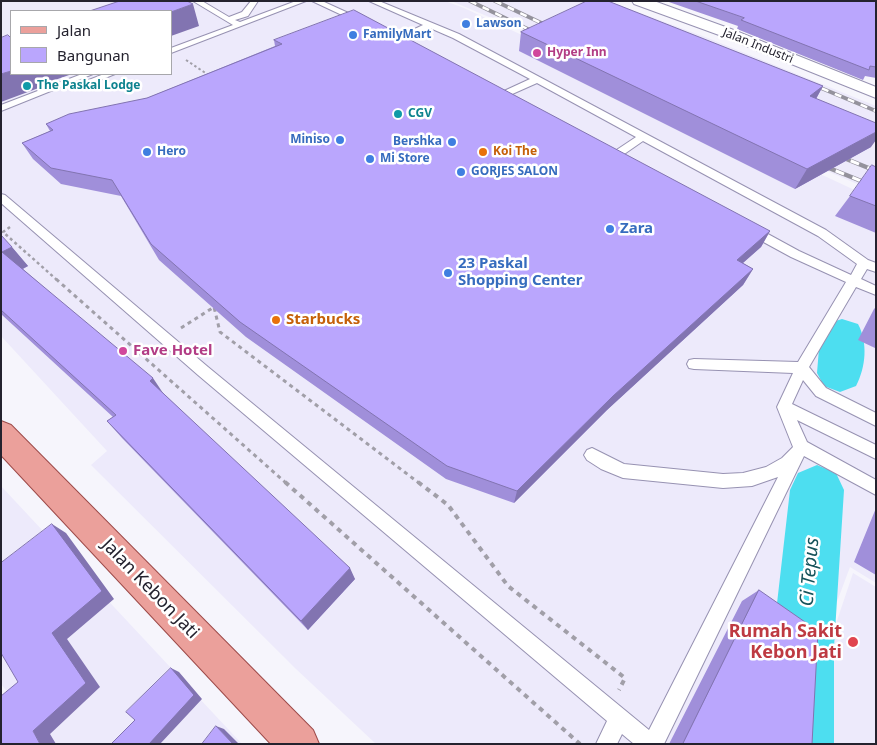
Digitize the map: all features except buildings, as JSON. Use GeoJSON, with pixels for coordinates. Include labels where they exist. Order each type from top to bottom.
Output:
{"type":"FeatureCollection","features":[{"type":"Feature","properties":{"kind":"main road","name":"Jalan Kebon Jati"},"geometry":{"type":"LineString","coordinates":[[3,439],[299,744]]}},
{"type":"Feature","properties":{"kind":"street","name":"Jalan Industri"},"geometry":{"type":"LineString","coordinates":[[639,1],[716,29],[876,93]]}},
{"type":"Feature","properties":{"kind":"street"},"geometry":{"type":"LineString","coordinates":[[826,73],[832,64],[828,54]]}},
{"type":"Feature","properties":{"kind":"lane"},"geometry":{"type":"LineString","coordinates":[[196,1],[238,25]]}},
{"type":"Feature","properties":{"kind":"lane"},"geometry":{"type":"LineString","coordinates":[[172,42],[245,14],[255,1],[267,5],[290,1]]}},
{"type":"Feature","properties":{"kind":"lane"},"geometry":{"type":"LineString","coordinates":[[172,51],[302,1]]}},
{"type":"Feature","properties":{"kind":"lane"},"geometry":{"type":"LineString","coordinates":[[315,1],[368,23]]}},
{"type":"Feature","properties":{"kind":"lane"},"geometry":{"type":"LineString","coordinates":[[372,1],[456,36],[822,233],[870,266],[854,281],[802,368],[784,407],[801,447],[876,488]]}},
{"type":"Feature","properties":{"kind":"lane"},"geometry":{"type":"LineString","coordinates":[[420,45],[399,36],[430,25]]}},
{"type":"Feature","properties":{"kind":"lane"},"geometry":{"type":"LineString","coordinates":[[54,91],[87,75]]}},
{"type":"Feature","properties":{"kind":"lane"},"geometry":{"type":"LineString","coordinates":[[1,108],[107,75]]}},
{"type":"Feature","properties":{"kind":"lane"},"geometry":{"type":"LineString","coordinates":[[507,93],[536,80]]}},
{"type":"Feature","properties":{"kind":"lane"},"geometry":{"type":"LineString","coordinates":[[616,155],[642,137]]}},
{"type":"Feature","properties":{"kind":"lane"},"geometry":{"type":"LineString","coordinates":[[1,197],[165,338],[652,744],[801,447]]}},
{"type":"Feature","properties":{"kind":"lane"},"geometry":{"type":"LineString","coordinates":[[744,226],[795,254],[876,290]]}},
{"type":"Feature","properties":{"kind":"lane"},"geometry":{"type":"LineString","coordinates":[[694,364],[802,368],[821,392],[876,420]]}},
{"type":"Feature","properties":{"kind":"lane"},"geometry":{"type":"LineString","coordinates":[[784,407],[876,452]]}},
{"type":"Feature","properties":{"kind":"lane"},"geometry":{"type":"LineString","coordinates":[[592,455],[606,464],[623,471],[739,481],[766,475],[780,468],[801,447]]}},
{"type":"Feature","properties":{"kind":"lane"},"geometry":{"type":"LineString","coordinates":[[606,744],[614,713]]}},
{"type":"Feature","properties":{"kind":"path"},"geometry":{"type":"LineString","coordinates":[[16,221],[3,232],[580,744]]}},
{"type":"Feature","properties":{"kind":"path"},"geometry":{"type":"LineString","coordinates":[[140,354],[214,307],[220,332],[448,505],[508,586],[625,678],[614,713]]}},
{"type":"Feature","properties":{"kind":"shaded area"},"geometry":{"type":"Polygon","coordinates":[[[1,1],[445,1],[464,8],[876,200],[876,583],[850,567],[784,744],[376,744],[296,669],[91,465],[107,451],[1,336],[1,1]]]}},
{"type":"Feature","properties":{"kind":"shaded area"},"geometry":{"type":"Polygon","coordinates":[[[451,1],[608,1],[708,38],[876,106],[876,192],[766,145],[513,27],[451,1]]]}},
{"type":"Feature","properties":{"kind":"shaded area"},"geometry":{"type":"Polygon","coordinates":[[[1,486],[242,744],[47,744],[1,684],[1,486]]]}},
{"type":"Feature","properties":{"kind":"shaded area","name":"Rumah Sakit Kebon Jati"},"geometry":{"type":"Polygon","coordinates":[[[853,573],[876,587],[876,744],[812,744],[811,698],[853,573]]]}},
{"type":"Feature","properties":{"kind":"waterway","name":"Ci Tepus"},"geometry":{"type":"LineString","coordinates":[[840,373],[842,336]]}},
{"type":"Feature","properties":{"kind":"waterway","name":"Ci Tepus"},"geometry":{"type":"LineString","coordinates":[[800,744],[803,647],[817,490]]}},
{"type":"Feature","properties":{"kind":"railway"},"geometry":{"type":"LineString","coordinates":[[470,1],[540,35]]}},
{"type":"Feature","properties":{"kind":"railway"},"geometry":{"type":"LineString","coordinates":[[495,1],[554,29]]}},
{"type":"Feature","properties":{"kind":"railway"},"geometry":{"type":"LineString","coordinates":[[809,83],[876,111]]}},
{"type":"Feature","properties":{"kind":"railway"},"geometry":{"type":"LineString","coordinates":[[834,154],[876,171]]}},
{"type":"Feature","properties":{"kind":"railway"},"geometry":{"type":"LineString","coordinates":[[819,164],[876,187]]}},
{"type":"Feature","properties":{"kind":"place","name":"Lawson"},"geometry":{"type":"Point","coordinates":[466,24]}},
{"type":"Feature","properties":{"kind":"place","name":"FamilyMart"},"geometry":{"type":"Point","coordinates":[353,35]}},
{"type":"Feature","properties":{"kind":"place","name":"Hyper Inn"},"geometry":{"type":"Point","coordinates":[537,53]}},
{"type":"Feature","properties":{"kind":"place","name":"The Paskal Lodge"},"geometry":{"type":"Point","coordinates":[27,86]}},
{"type":"Feature","properties":{"kind":"place","name":"CGV"},"geometry":{"type":"Point","coordinates":[398,114]}},
{"type":"Feature","properties":{"kind":"place","name":"Miniso"},"geometry":{"type":"Point","coordinates":[340,140]}},
{"type":"Feature","properties":{"kind":"place","name":"Bershka"},"geometry":{"type":"Point","coordinates":[452,142]}},
{"type":"Feature","properties":{"kind":"place","name":"Hero"},"geometry":{"type":"Point","coordinates":[147,152]}},
{"type":"Feature","properties":{"kind":"place","name":"Koi The"},"geometry":{"type":"Point","coordinates":[483,152]}},
{"type":"Feature","properties":{"kind":"place","name":"Mi Store"},"geometry":{"type":"Point","coordinates":[370,159]}},
{"type":"Feature","properties":{"kind":"place","name":"GORJES SALON"},"geometry":{"type":"Point","coordinates":[461,172]}},
{"type":"Feature","properties":{"kind":"place","name":"Zara"},"geometry":{"type":"Point","coordinates":[610,229]}},
{"type":"Feature","properties":{"kind":"place","name":"23 Paskal Shopping Center"},"geometry":{"type":"Point","coordinates":[448,273]}},
{"type":"Feature","properties":{"kind":"place","name":"Starbucks"},"geometry":{"type":"Point","coordinates":[276,320]}},
{"type":"Feature","properties":{"kind":"place","name":"Fave Hotel"},"geometry":{"type":"Point","coordinates":[123,351]}},
{"type":"Feature","properties":{"kind":"place","name":"Rumah Sakit Kebon Jati"},"geometry":{"type":"Point","coordinates":[853,642]}}]}
